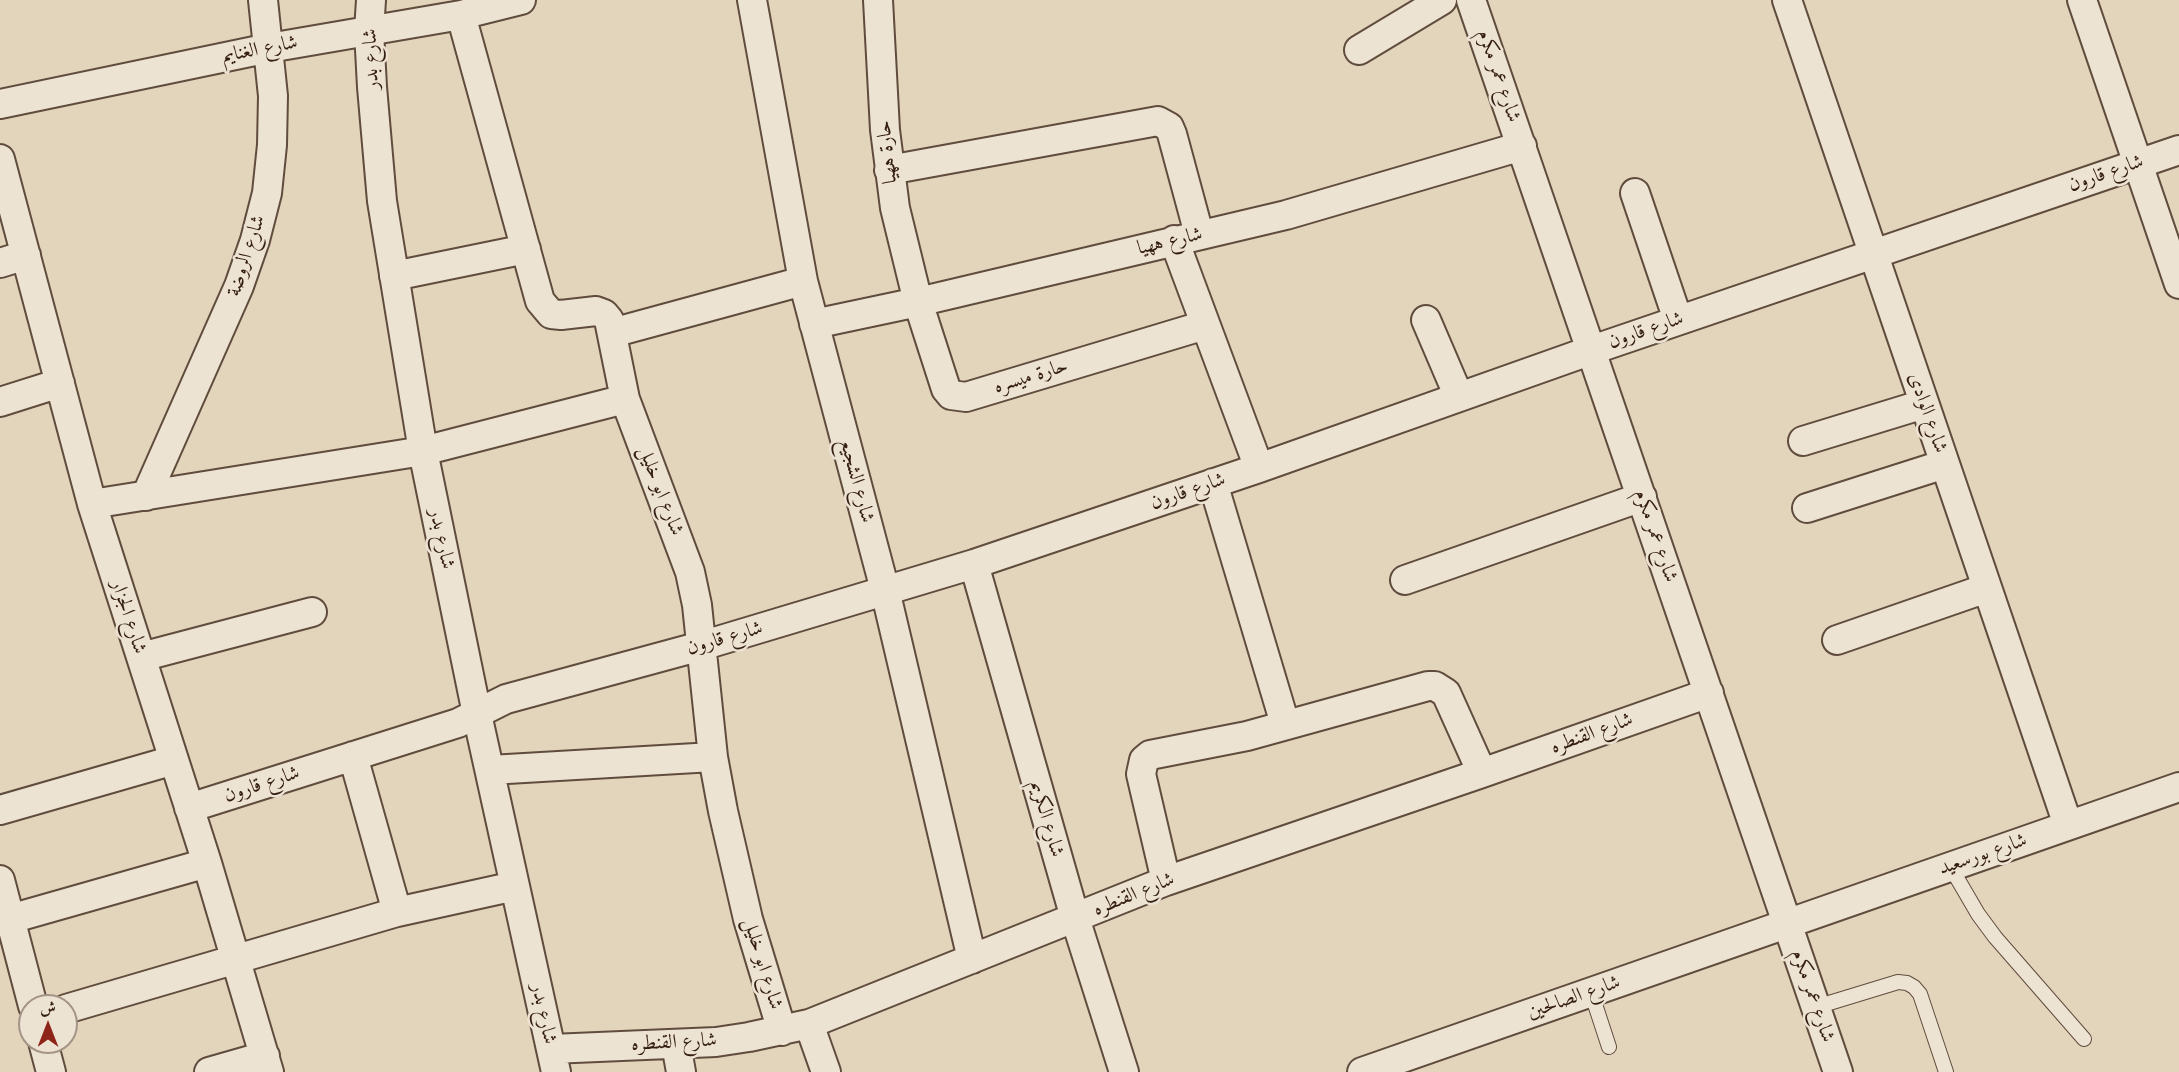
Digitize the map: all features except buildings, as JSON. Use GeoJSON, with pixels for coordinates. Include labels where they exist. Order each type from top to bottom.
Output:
{"type":"FeatureCollection","features":[{"type":"Feature","properties":{"kind":"street","name":"شارع الروضة"},"geometry":{"type":"LineString","coordinates":[[146,495],[239,286],[255,240],[267,193],[272,145],[273,96],[263,0]]}},
{"type":"Feature","properties":{"kind":"street","name":"شارع بدر"},"geometry":{"type":"LineString","coordinates":[[371,0],[369,31],[382,201],[423,451],[477,714],[553,1060]]}},
{"type":"Feature","properties":{"kind":"street","name":"شارع الغنايم"},"geometry":{"type":"LineString","coordinates":[[0,104],[269,48],[461,15],[521,0]]}},
{"type":"Feature","properties":{"kind":"street","name":"شارع الشجيع"},"geometry":{"type":"LineString","coordinates":[[752,0],[803,281],[885,590],[972,959]]}},
{"type":"Feature","properties":{"kind":"street","name":"حارة ههيا"},"geometry":{"type":"LineString","coordinates":[[878,0],[889,170],[895,208],[918,302]]}},
{"type":"Feature","properties":{"kind":"street"},"geometry":{"type":"LineString","coordinates":[[1359,50],[1442,0]]}},
{"type":"Feature","properties":{"kind":"street","name":"شارع عمر مكرم"},"geometry":{"type":"LineString","coordinates":[[1471,0],[1838,1072]]}},
{"type":"Feature","properties":{"kind":"street","name":"شارع الوادى"},"geometry":{"type":"LineString","coordinates":[[1787,0],[2068,825]]}},
{"type":"Feature","properties":{"kind":"street"},"geometry":{"type":"LineString","coordinates":[[2082,0],[2179,284]]}},
{"type":"Feature","properties":{"kind":"street","name":"شارع ابو خليل"},"geometry":{"type":"LineString","coordinates":[[461,15],[540,301],[544,309],[551,314],[596,311],[604,314],[609,320],[626,399],[690,572],[695,590],[713,757],[723,811],[740,887],[782,1030]]}},
{"type":"Feature","properties":{"kind":"street"},"geometry":{"type":"LineString","coordinates":[[889,170],[1158,121],[1169,127],[1172,134],[1186,237],[1205,325],[1258,468]]}},
{"type":"Feature","properties":{"kind":"street","name":"شارع ههيا"},"geometry":{"type":"LineString","coordinates":[[814,324],[918,302],[1286,215],[1522,146]]}},
{"type":"Feature","properties":{"kind":"street","name":"شارع قارون"},"geometry":{"type":"LineString","coordinates":[[189,808],[458,723],[506,699],[701,646],[974,564],[1258,468],[1678,320],[2179,150]]}},
{"type":"Feature","properties":{"kind":"street","name":"شارع الجزار"},"geometry":{"type":"LineString","coordinates":[[1,170],[13,259],[60,383],[92,504],[207,863],[267,1064]]}},
{"type":"Feature","properties":{"kind":"street"},"geometry":{"type":"LineString","coordinates":[[1635,193],[1678,320]]}},
{"type":"Feature","properties":{"kind":"street"},"geometry":{"type":"LineString","coordinates":[[394,276],[526,249]]}},
{"type":"Feature","properties":{"kind":"street"},"geometry":{"type":"LineString","coordinates":[[612,333],[803,281]]}},
{"type":"Feature","properties":{"kind":"street","name":"حارة ميسره"},"geometry":{"type":"LineString","coordinates":[[918,302],[946,389],[951,395],[958,397],[966,397],[1205,325]]}},
{"type":"Feature","properties":{"kind":"street"},"geometry":{"type":"LineString","coordinates":[[1426,320],[1459,397]]}},
{"type":"Feature","properties":{"kind":"street"},"geometry":{"type":"LineString","coordinates":[[0,402],[60,383]]}},
{"type":"Feature","properties":{"kind":"street"},"geometry":{"type":"LineString","coordinates":[[92,504],[423,451],[626,399]]}},
{"type":"Feature","properties":{"kind":"street"},"geometry":{"type":"LineString","coordinates":[[1803,441],[1924,404]]}},
{"type":"Feature","properties":{"kind":"street"},"geometry":{"type":"LineString","coordinates":[[1807,508],[1945,464]]}},
{"type":"Feature","properties":{"kind":"street"},"geometry":{"type":"LineString","coordinates":[[1213,483],[1285,724]]}},
{"type":"Feature","properties":{"kind":"street"},"geometry":{"type":"LineString","coordinates":[[1405,580],[1642,497]]}},
{"type":"Feature","properties":{"kind":"street","name":"شارع الكريم"},"geometry":{"type":"LineString","coordinates":[[974,564],[1075,918],[1124,1072]]}},
{"type":"Feature","properties":{"kind":"street"},"geometry":{"type":"LineString","coordinates":[[1837,640],[1987,588]]}},
{"type":"Feature","properties":{"kind":"street"},"geometry":{"type":"LineString","coordinates":[[141,657],[312,612]]}},
{"type":"Feature","properties":{"kind":"street"},"geometry":{"type":"LineString","coordinates":[[1166,881],[1141,774],[1144,760],[1150,755],[1247,736],[1285,724],[1435,686],[1446,693],[1482,773]]}},
{"type":"Feature","properties":{"kind":"street","name":"شارع القنطره"},"geometry":{"type":"LineString","coordinates":[[553,1060],[676,1044],[716,1042],[809,1024],[1166,881],[1709,693]]}},
{"type":"Feature","properties":{"kind":"street"},"geometry":{"type":"LineString","coordinates":[[353,756],[397,912]]}},
{"type":"Feature","properties":{"kind":"street"},"geometry":{"type":"LineString","coordinates":[[490,770],[713,757]]}},
{"type":"Feature","properties":{"kind":"street"},"geometry":{"type":"LineString","coordinates":[[0,810],[174,760]]}},
{"type":"Feature","properties":{"kind":"street","name":"شارع بورسعيد"},"geometry":{"type":"LineString","coordinates":[[1787,924],[2179,787]]}},
{"type":"Feature","properties":{"kind":"street"},"geometry":{"type":"LineString","coordinates":[[9,936],[207,863]]}},
{"type":"Feature","properties":{"kind":"street"},"geometry":{"type":"LineString","coordinates":[[0,879],[9,936],[29,994]]}},
{"type":"Feature","properties":{"kind":"street"},"geometry":{"type":"LineString","coordinates":[[78,1006],[397,912],[515,886]]}},
{"type":"Feature","properties":{"kind":"street","name":"شارع الصالحين"},"geometry":{"type":"LineString","coordinates":[[1362,1072],[1787,924]]}},
{"type":"Feature","properties":{"kind":"street"},"geometry":{"type":"LineString","coordinates":[[809,1024],[826,1072]]}},
{"type":"Feature","properties":{"kind":"street"},"geometry":{"type":"LineString","coordinates":[[676,1044],[681,1072]]}},
{"type":"Feature","properties":{"kind":"street"},"geometry":{"type":"LineString","coordinates":[[46,1054],[51,1072]]}},
{"type":"Feature","properties":{"kind":"street"},"geometry":{"type":"LineString","coordinates":[[209,1072],[267,1064]]}},
{"type":"Feature","properties":{"kind":"lane"},"geometry":{"type":"LineString","coordinates":[[1950,867],[1978,914],[1995,937],[2084,1039]]}},
{"type":"Feature","properties":{"kind":"lane"},"geometry":{"type":"LineString","coordinates":[[1816,1007],[1898,981],[1907,983],[1920,994],[1946,1072]]}},
{"type":"Feature","properties":{"kind":"lane"},"geometry":{"type":"LineString","coordinates":[[1591,992],[1609,1047]]}}]}
